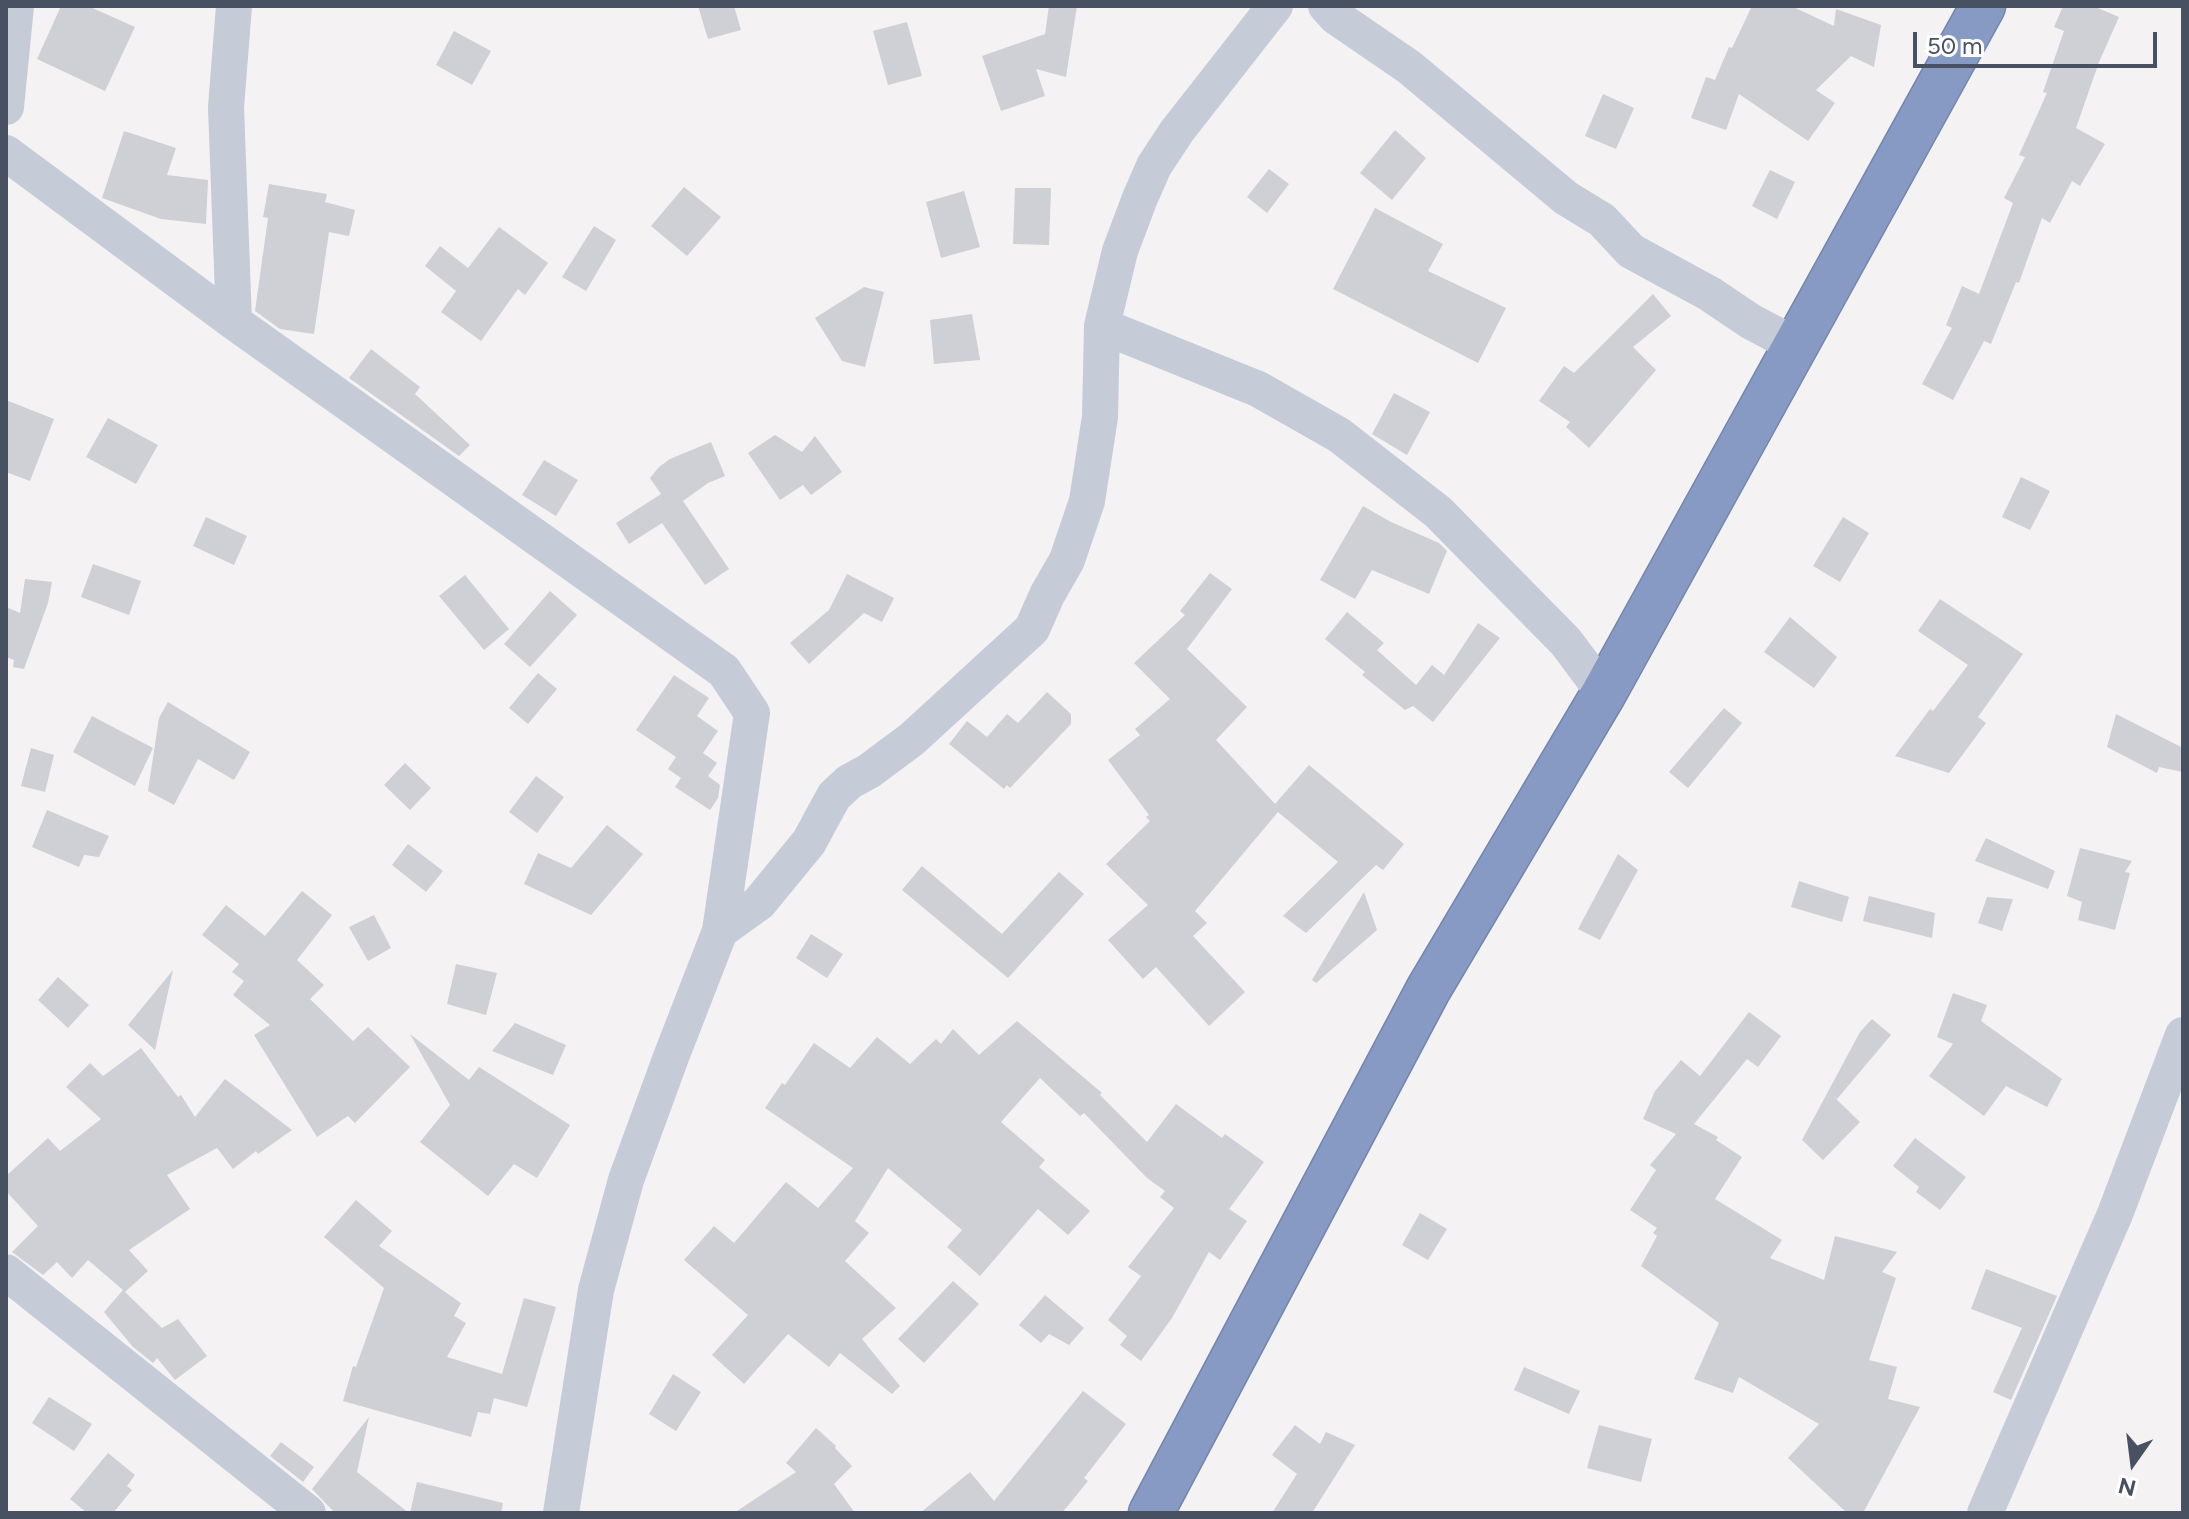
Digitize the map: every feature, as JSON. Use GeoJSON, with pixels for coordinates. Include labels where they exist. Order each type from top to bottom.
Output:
{"type":"FeatureCollection","features":[{"type":"Feature","properties":{"kind":"highway"},"geometry":{"type":"LineString","coordinates":[[1151,1513],[1428,990],[1604,693],[1983,6]]}},
{"type":"Feature","properties":{"kind":"street"},"geometry":{"type":"LineString","coordinates":[[6,107],[16,6]]}},
{"type":"Feature","properties":{"kind":"street"},"geometry":{"type":"LineString","coordinates":[[234,6],[226,107],[234,322]]}},
{"type":"Feature","properties":{"kind":"street"},"geometry":{"type":"LineString","coordinates":[[720,931],[759,903],[809,842],[834,796],[849,782],[912,739],[1032,629],[1067,560],[1087,501],[1100,417],[1102,326],[1120,251],[1154,166],[1177,131],[1275,6]]}},
{"type":"Feature","properties":{"kind":"street"},"geometry":{"type":"LineString","coordinates":[[1326,6],[1336,17],[1409,67],[1566,198],[1589,209],[1631,251],[1795,345]]}},
{"type":"Feature","properties":{"kind":"street"},"geometry":{"type":"LineString","coordinates":[[6,153],[234,322],[724,671],[752,713],[720,931],[626,1180],[596,1290],[561,1513]]}},
{"type":"Feature","properties":{"kind":"street"},"geometry":{"type":"LineString","coordinates":[[1102,326],[1258,389],[1339,435],[1438,512],[1566,642],[1604,693]]}},
{"type":"Feature","properties":{"kind":"street"},"geometry":{"type":"LineString","coordinates":[[1985,1513],[2115,1214],[2183,1035]]}},
{"type":"Feature","properties":{"kind":"street"},"geometry":{"type":"LineString","coordinates":[[6,1272],[308,1513]]}},
{"type":"Feature","properties":{"kind":"building"},"geometry":{"type":"Polygon","coordinates":[[[61,6],[88,6],[135,27],[105,91],[37,59],[61,6]]]}},
{"type":"Feature","properties":{"kind":"building"},"geometry":{"type":"Polygon","coordinates":[[[698,6],[734,6],[741,30],[708,39],[698,6]]]}},
{"type":"Feature","properties":{"kind":"building"},"geometry":{"type":"Polygon","coordinates":[[[1049,6],[1077,6],[1066,77],[1036,69],[1045,96],[1001,111],[982,56],[1045,34],[1049,6]]]}},
{"type":"Feature","properties":{"kind":"building"},"geometry":{"type":"Polygon","coordinates":[[[1752,6],[1791,6],[1834,26],[1836,9],[1881,25],[1874,67],[1851,56],[1816,90],[1835,103],[1808,141],[1739,94],[1726,130],[1691,118],[1706,77],[1715,80],[1752,6]]]}},
{"type":"Feature","properties":{"kind":"building"},"geometry":{"type":"Polygon","coordinates":[[[2063,6],[2093,6],[2119,17],[2076,128],[2105,144],[2080,186],[2072,181],[2050,223],[2042,218],[2019,283],[2016,282],[1991,344],[1984,341],[1953,400],[1922,384],[1952,328],[1946,325],[1962,286],[1979,294],[2013,203],[2004,198],[2025,157],[2019,155],[2047,93],[2043,92],[2064,31],[2054,27],[2063,6]]]}},
{"type":"Feature","properties":{"kind":"building"},"geometry":{"type":"Polygon","coordinates":[[[907,22],[922,76],[888,85],[873,31],[907,22]]]}},
{"type":"Feature","properties":{"kind":"building"},"geometry":{"type":"Polygon","coordinates":[[[454,31],[491,51],[472,85],[436,65],[454,31]]]}},
{"type":"Feature","properties":{"kind":"building"},"geometry":{"type":"Polygon","coordinates":[[[1603,94],[1634,108],[1616,149],[1585,136],[1603,94]]]}},
{"type":"Feature","properties":{"kind":"building"},"geometry":{"type":"Polygon","coordinates":[[[1395,130],[1426,158],[1392,200],[1360,173],[1395,130]]]}},
{"type":"Feature","properties":{"kind":"building"},"geometry":{"type":"Polygon","coordinates":[[[124,131],[176,148],[167,175],[208,180],[206,224],[161,219],[102,198],[124,131]]]}},
{"type":"Feature","properties":{"kind":"building"},"geometry":{"type":"Polygon","coordinates":[[[1269,169],[1289,184],[1267,213],[1247,197],[1269,169]]]}},
{"type":"Feature","properties":{"kind":"building"},"geometry":{"type":"Polygon","coordinates":[[[1770,170],[1795,182],[1777,219],[1752,206],[1770,170]]]}},
{"type":"Feature","properties":{"kind":"building"},"geometry":{"type":"Polygon","coordinates":[[[269,184],[327,194],[325,202],[355,210],[349,236],[329,232],[314,334],[280,329],[255,311],[268,218],[263,217],[269,184]]]}},
{"type":"Feature","properties":{"kind":"building"},"geometry":{"type":"Polygon","coordinates":[[[684,187],[721,217],[687,256],[651,226],[684,187]]]}},
{"type":"Feature","properties":{"kind":"building"},"geometry":{"type":"Polygon","coordinates":[[[1015,188],[1051,188],[1049,245],[1013,244],[1015,188]]]}},
{"type":"Feature","properties":{"kind":"building"},"geometry":{"type":"Polygon","coordinates":[[[964,191],[980,247],[941,258],[926,202],[964,191]]]}},
{"type":"Feature","properties":{"kind":"building"},"geometry":{"type":"Polygon","coordinates":[[[1375,208],[1443,244],[1428,271],[1506,308],[1478,363],[1333,289],[1375,208]]]}},
{"type":"Feature","properties":{"kind":"building"},"geometry":{"type":"Polygon","coordinates":[[[594,226],[616,240],[586,291],[562,277],[594,226]]]}},
{"type":"Feature","properties":{"kind":"building"},"geometry":{"type":"Polygon","coordinates":[[[499,227],[548,263],[525,295],[518,289],[481,341],[441,312],[456,291],[425,266],[440,246],[468,268],[499,227]]]}},
{"type":"Feature","properties":{"kind":"building"},"geometry":{"type":"Polygon","coordinates":[[[864,287],[884,292],[865,367],[842,361],[815,318],[864,287]]]}},
{"type":"Feature","properties":{"kind":"building"},"geometry":{"type":"Polygon","coordinates":[[[1653,294],[1671,316],[1633,347],[1656,370],[1589,448],[1566,427],[1570,422],[1539,401],[1564,366],[1574,373],[1653,294]]]}},
{"type":"Feature","properties":{"kind":"building"},"geometry":{"type":"Polygon","coordinates":[[[972,314],[980,360],[934,364],[930,320],[972,314]]]}},
{"type":"Feature","properties":{"kind":"building"},"geometry":{"type":"Polygon","coordinates":[[[371,349],[420,387],[415,394],[470,445],[459,456],[349,378],[371,349]]]}},
{"type":"Feature","properties":{"kind":"building"},"geometry":{"type":"Polygon","coordinates":[[[1394,393],[1430,412],[1407,455],[1372,434],[1394,393]]]}},
{"type":"Feature","properties":{"kind":"building"},"geometry":{"type":"Polygon","coordinates":[[[6,400],[54,419],[30,481],[6,472],[6,400]]]}},
{"type":"Feature","properties":{"kind":"building"},"geometry":{"type":"Polygon","coordinates":[[[108,418],[158,445],[136,484],[86,457],[108,418]]]}},
{"type":"Feature","properties":{"kind":"building"},"geometry":{"type":"Polygon","coordinates":[[[775,435],[802,452],[815,436],[842,472],[811,495],[803,485],[780,500],[748,453],[775,435]]]}},
{"type":"Feature","properties":{"kind":"building"},"geometry":{"type":"Polygon","coordinates":[[[711,442],[725,476],[708,483],[683,501],[729,569],[705,585],[662,523],[629,544],[616,523],[661,494],[650,478],[659,467],[670,459],[711,442]]]}},
{"type":"Feature","properties":{"kind":"building"},"geometry":{"type":"Polygon","coordinates":[[[544,460],[578,480],[556,516],[522,495],[544,460]]]}},
{"type":"Feature","properties":{"kind":"building"},"geometry":{"type":"Polygon","coordinates":[[[2021,477],[2050,491],[2030,530],[2002,517],[2021,477]]]}},
{"type":"Feature","properties":{"kind":"building"},"geometry":{"type":"Polygon","coordinates":[[[1363,506],[1439,543],[1447,551],[1429,594],[1372,570],[1355,599],[1320,580],[1363,506]]]}},
{"type":"Feature","properties":{"kind":"building"},"geometry":{"type":"Polygon","coordinates":[[[206,517],[247,536],[234,565],[193,546],[206,517]]]}},
{"type":"Feature","properties":{"kind":"building"},"geometry":{"type":"Polygon","coordinates":[[[1843,517],[1869,533],[1840,582],[1813,566],[1843,517]]]}},
{"type":"Feature","properties":{"kind":"building"},"geometry":{"type":"Polygon","coordinates":[[[93,564],[141,581],[129,615],[81,597],[93,564]]]}},
{"type":"Feature","properties":{"kind":"building"},"geometry":{"type":"Polygon","coordinates":[[[1210,573],[1232,589],[1187,649],[1247,707],[1216,740],[1275,804],[1309,765],[1404,844],[1383,870],[1376,865],[1306,933],[1283,916],[1338,862],[1278,812],[1195,911],[1207,923],[1193,936],[1245,992],[1209,1026],[1156,967],[1143,979],[1108,940],[1148,905],[1106,864],[1150,821],[1146,817],[1149,815],[1108,760],[1140,735],[1135,729],[1170,699],[1134,663],[1185,615],[1180,611],[1210,573]]]}},
{"type":"Feature","properties":{"kind":"building"},"geometry":{"type":"Polygon","coordinates":[[[847,574],[894,598],[882,622],[864,613],[809,664],[790,643],[829,610],[847,574]]]}},
{"type":"Feature","properties":{"kind":"building"},"geometry":{"type":"Polygon","coordinates":[[[465,575],[509,629],[484,650],[439,596],[465,575]]]}},
{"type":"Feature","properties":{"kind":"building"},"geometry":{"type":"Polygon","coordinates":[[[25,579],[52,582],[48,603],[24,669],[13,667],[14,660],[6,657],[6,607],[20,613],[25,579]]]}},
{"type":"Feature","properties":{"kind":"building"},"geometry":{"type":"Polygon","coordinates":[[[550,591],[577,615],[530,667],[504,644],[550,591]]]}},
{"type":"Feature","properties":{"kind":"building"},"geometry":{"type":"Polygon","coordinates":[[[1940,599],[2023,654],[1978,717],[1986,723],[1949,773],[1895,756],[1968,665],[1918,631],[1940,599]]]}},
{"type":"Feature","properties":{"kind":"building"},"geometry":{"type":"Polygon","coordinates":[[[1347,612],[1384,643],[1377,650],[1416,685],[1432,665],[1444,675],[1478,623],[1500,638],[1433,722],[1413,706],[1405,710],[1325,639],[1347,612]]]}},
{"type":"Feature","properties":{"kind":"building"},"geometry":{"type":"Polygon","coordinates":[[[1790,617],[1837,657],[1814,688],[1764,652],[1790,617]]]}},
{"type":"Feature","properties":{"kind":"building"},"geometry":{"type":"Polygon","coordinates":[[[538,673],[557,689],[528,724],[509,708],[538,673]]]}},
{"type":"Feature","properties":{"kind":"building"},"geometry":{"type":"Polygon","coordinates":[[[674,675],[709,698],[697,716],[718,731],[703,753],[717,763],[708,776],[720,785],[718,798],[710,810],[675,787],[681,778],[668,769],[676,757],[636,730],[674,675]]]}},
{"type":"Feature","properties":{"kind":"building"},"geometry":{"type":"Polygon","coordinates":[[[1047,692],[1071,714],[1071,724],[1010,788],[1007,785],[1004,789],[949,744],[967,721],[987,737],[1007,714],[1018,723],[1047,692]]]}},
{"type":"Feature","properties":{"kind":"building"},"geometry":{"type":"Polygon","coordinates":[[[168,702],[250,752],[234,780],[198,759],[174,805],[148,791],[159,718],[168,702]]]}},
{"type":"Feature","properties":{"kind":"building"},"geometry":{"type":"Polygon","coordinates":[[[1724,708],[1742,723],[1688,788],[1669,772],[1724,708]]]}},
{"type":"Feature","properties":{"kind":"building"},"geometry":{"type":"Polygon","coordinates":[[[2116,714],[2183,748],[2183,772],[2159,767],[2157,773],[2107,747],[2116,714]]]}},
{"type":"Feature","properties":{"kind":"building"},"geometry":{"type":"Polygon","coordinates":[[[92,716],[153,748],[135,786],[73,752],[92,716]]]}},
{"type":"Feature","properties":{"kind":"building"},"geometry":{"type":"Polygon","coordinates":[[[31,748],[54,755],[45,792],[21,786],[31,748]]]}},
{"type":"Feature","properties":{"kind":"building"},"geometry":{"type":"Polygon","coordinates":[[[405,763],[431,788],[410,810],[384,785],[405,763]]]}},
{"type":"Feature","properties":{"kind":"building"},"geometry":{"type":"Polygon","coordinates":[[[536,776],[564,797],[537,833],[509,812],[536,776]]]}},
{"type":"Feature","properties":{"kind":"building"},"geometry":{"type":"Polygon","coordinates":[[[47,810],[109,836],[99,857],[84,855],[79,867],[32,847],[47,810]]]}},
{"type":"Feature","properties":{"kind":"building"},"geometry":{"type":"Polygon","coordinates":[[[607,825],[643,854],[591,915],[524,884],[538,853],[571,868],[607,825]]]}},
{"type":"Feature","properties":{"kind":"building"},"geometry":{"type":"Polygon","coordinates":[[[1986,838],[2055,871],[2048,889],[1975,861],[1986,838]]]}},
{"type":"Feature","properties":{"kind":"building"},"geometry":{"type":"Polygon","coordinates":[[[408,844],[443,871],[426,892],[392,865],[408,844]]]}},
{"type":"Feature","properties":{"kind":"building"},"geometry":{"type":"Polygon","coordinates":[[[2080,848],[2132,861],[2125,872],[2130,873],[2115,930],[2078,920],[2082,902],[2067,896],[2080,848]]]}},
{"type":"Feature","properties":{"kind":"building"},"geometry":{"type":"Polygon","coordinates":[[[1618,854],[1638,870],[1600,940],[1578,929],[1618,854]]]}},
{"type":"Feature","properties":{"kind":"building"},"geometry":{"type":"Polygon","coordinates":[[[922,866],[1002,934],[1059,872],[1084,894],[1008,978],[902,890],[922,866]]]}},
{"type":"Feature","properties":{"kind":"building"},"geometry":{"type":"Polygon","coordinates":[[[1799,881],[1849,897],[1842,922],[1791,907],[1799,881]]]}},
{"type":"Feature","properties":{"kind":"building"},"geometry":{"type":"Polygon","coordinates":[[[302,891],[332,915],[297,960],[324,985],[310,999],[353,1041],[368,1027],[410,1067],[355,1123],[348,1116],[317,1137],[254,1035],[270,1025],[233,995],[244,981],[232,972],[239,964],[202,935],[226,905],[265,936],[302,891]]]}},
{"type":"Feature","properties":{"kind":"building"},"geometry":{"type":"Polygon","coordinates":[[[1364,892],[1377,930],[1316,983],[1312,980],[1364,892]]]}},
{"type":"Feature","properties":{"kind":"building"},"geometry":{"type":"Polygon","coordinates":[[[1869,896],[1935,913],[1932,938],[1863,921],[1869,896]]]}},
{"type":"Feature","properties":{"kind":"building"},"geometry":{"type":"Polygon","coordinates":[[[1987,897],[2013,899],[2002,931],[1978,923],[1987,897]]]}},
{"type":"Feature","properties":{"kind":"building"},"geometry":{"type":"Polygon","coordinates":[[[374,915],[391,948],[368,961],[349,927],[374,915]]]}},
{"type":"Feature","properties":{"kind":"building"},"geometry":{"type":"Polygon","coordinates":[[[811,934],[843,954],[827,978],[796,958],[811,934]]]}},
{"type":"Feature","properties":{"kind":"building"},"geometry":{"type":"Polygon","coordinates":[[[456,964],[497,973],[486,1015],[447,1004],[456,964]]]}},
{"type":"Feature","properties":{"kind":"building"},"geometry":{"type":"Polygon","coordinates":[[[173,970],[155,1050],[128,1025],[173,970]]]}},
{"type":"Feature","properties":{"kind":"building"},"geometry":{"type":"Polygon","coordinates":[[[58,977],[89,1005],[68,1028],[38,1000],[58,977]]]}},
{"type":"Feature","properties":{"kind":"building"},"geometry":{"type":"Polygon","coordinates":[[[1953,993],[1987,1005],[1981,1021],[2062,1079],[2047,1107],[2006,1086],[1984,1116],[1929,1076],[1953,1044],[1937,1037],[1953,993]]]}},
{"type":"Feature","properties":{"kind":"building"},"geometry":{"type":"Polygon","coordinates":[[[1749,1012],[1781,1036],[1758,1067],[1747,1059],[1694,1124],[1718,1137],[1716,1140],[1742,1157],[1715,1199],[1782,1240],[1770,1258],[1824,1280],[1835,1236],[1897,1252],[1882,1272],[1896,1278],[1869,1360],[1897,1367],[1888,1399],[1920,1407],[1863,1513],[1847,1513],[1788,1458],[1819,1424],[1739,1377],[1733,1393],[1694,1379],[1719,1323],[1641,1266],[1657,1236],[1653,1233],[1657,1228],[1630,1210],[1656,1170],[1650,1165],[1676,1134],[1643,1119],[1655,1091],[1681,1060],[1700,1076],[1749,1012]]]}},
{"type":"Feature","properties":{"kind":"building"},"geometry":{"type":"Polygon","coordinates":[[[1872,1019],[1891,1035],[1837,1099],[1833,1096],[1860,1122],[1823,1160],[1802,1140],[1860,1032],[1872,1019]]]}},
{"type":"Feature","properties":{"kind":"building"},"geometry":{"type":"Polygon","coordinates":[[[1017,1021],[1102,1093],[1100,1095],[1147,1142],[1176,1104],[1222,1138],[1225,1134],[1264,1162],[1229,1209],[1247,1221],[1220,1260],[1209,1252],[1172,1318],[1141,1361],[1120,1345],[1127,1336],[1108,1320],[1141,1276],[1128,1267],[1174,1208],[1160,1197],[1165,1191],[1147,1178],[1084,1113],[1080,1116],[1040,1078],[1001,1122],[1045,1160],[1039,1167],[1090,1211],[1068,1235],[1038,1209],[980,1276],[947,1247],[962,1230],[888,1168],[855,1221],[869,1233],[845,1261],[896,1308],[862,1339],[900,1386],[892,1394],[840,1353],[829,1367],[788,1334],[744,1384],[712,1355],[748,1315],[684,1260],[714,1226],[734,1243],[786,1182],[818,1208],[853,1168],[765,1108],[782,1083],[785,1085],[814,1043],[850,1068],[877,1037],[910,1064],[936,1039],[941,1044],[953,1029],[979,1055],[1017,1021]]]}},
{"type":"Feature","properties":{"kind":"building"},"geometry":{"type":"Polygon","coordinates":[[[515,1023],[566,1045],[553,1075],[492,1051],[515,1023]]]}},
{"type":"Feature","properties":{"kind":"building"},"geometry":{"type":"Polygon","coordinates":[[[410,1034],[469,1080],[479,1067],[570,1125],[537,1178],[514,1164],[488,1196],[420,1142],[450,1105],[410,1034]]]}},
{"type":"Feature","properties":{"kind":"building"},"geometry":{"type":"Polygon","coordinates":[[[141,1048],[178,1097],[181,1095],[195,1117],[225,1079],[292,1130],[233,1169],[217,1148],[167,1175],[190,1209],[129,1250],[148,1271],[125,1292],[162,1328],[178,1319],[207,1356],[175,1380],[157,1358],[153,1363],[133,1347],[104,1312],[123,1290],[88,1260],[72,1278],[57,1262],[43,1275],[12,1252],[38,1226],[6,1191],[6,1176],[48,1138],[60,1151],[101,1119],[66,1087],[90,1063],[103,1076],[141,1048]]]}},
{"type":"Feature","properties":{"kind":"building"},"geometry":{"type":"Polygon","coordinates":[[[1915,1138],[1966,1177],[1940,1210],[1916,1192],[1919,1187],[1893,1166],[1915,1138]]]}},
{"type":"Feature","properties":{"kind":"building"},"geometry":{"type":"Polygon","coordinates":[[[356,1200],[392,1231],[379,1246],[461,1303],[454,1316],[466,1323],[447,1357],[502,1374],[524,1298],[556,1307],[527,1407],[494,1398],[490,1414],[478,1412],[471,1437],[343,1401],[353,1366],[356,1367],[384,1288],[324,1237],[356,1200]]]}},
{"type":"Feature","properties":{"kind":"building"},"geometry":{"type":"Polygon","coordinates":[[[1420,1213],[1447,1229],[1428,1260],[1402,1245],[1420,1213]]]}},
{"type":"Feature","properties":{"kind":"building"},"geometry":{"type":"Polygon","coordinates":[[[1986,1269],[2057,1296],[2011,1400],[1993,1392],[2022,1328],[1971,1309],[1986,1269]]]}},
{"type":"Feature","properties":{"kind":"building"},"geometry":{"type":"Polygon","coordinates":[[[953,1281],[979,1304],[924,1363],[898,1339],[953,1281]]]}},
{"type":"Feature","properties":{"kind":"building"},"geometry":{"type":"Polygon","coordinates":[[[1045,1295],[1084,1328],[1069,1345],[1049,1334],[1041,1343],[1019,1325],[1045,1295]]]}},
{"type":"Feature","properties":{"kind":"building"},"geometry":{"type":"Polygon","coordinates":[[[1524,1367],[1580,1391],[1569,1414],[1514,1390],[1524,1367]]]}},
{"type":"Feature","properties":{"kind":"building"},"geometry":{"type":"Polygon","coordinates":[[[673,1374],[701,1392],[676,1431],[649,1414],[673,1374]]]}},
{"type":"Feature","properties":{"kind":"building"},"geometry":{"type":"Polygon","coordinates":[[[1083,1391],[1126,1424],[1084,1478],[1088,1481],[1062,1513],[920,1513],[970,1472],[994,1501],[1083,1391]]]}},
{"type":"Feature","properties":{"kind":"building"},"geometry":{"type":"Polygon","coordinates":[[[49,1397],[92,1424],[74,1451],[32,1423],[49,1397]]]}},
{"type":"Feature","properties":{"kind":"building"},"geometry":{"type":"Polygon","coordinates":[[[369,1417],[357,1472],[409,1513],[335,1513],[312,1489],[369,1417]]]}},
{"type":"Feature","properties":{"kind":"building"},"geometry":{"type":"Polygon","coordinates":[[[1295,1425],[1320,1444],[1326,1432],[1355,1445],[1312,1513],[1272,1513],[1297,1474],[1272,1455],[1295,1425]]]}},
{"type":"Feature","properties":{"kind":"building"},"geometry":{"type":"Polygon","coordinates":[[[1599,1425],[1652,1439],[1641,1482],[1587,1468],[1599,1425]]]}},
{"type":"Feature","properties":{"kind":"building"},"geometry":{"type":"Polygon","coordinates":[[[816,1428],[852,1466],[834,1484],[855,1513],[734,1513],[796,1472],[786,1463],[816,1428]]]}},
{"type":"Feature","properties":{"kind":"building"},"geometry":{"type":"Polygon","coordinates":[[[281,1442],[314,1467],[303,1482],[270,1456],[281,1442]]]}},
{"type":"Feature","properties":{"kind":"building"},"geometry":{"type":"Polygon","coordinates":[[[108,1453],[135,1475],[127,1486],[132,1490],[113,1513],[87,1513],[70,1499],[108,1453]]]}},
{"type":"Feature","properties":{"kind":"building"},"geometry":{"type":"Polygon","coordinates":[[[417,1482],[503,1503],[501,1513],[410,1513],[417,1482]]]}}]}
